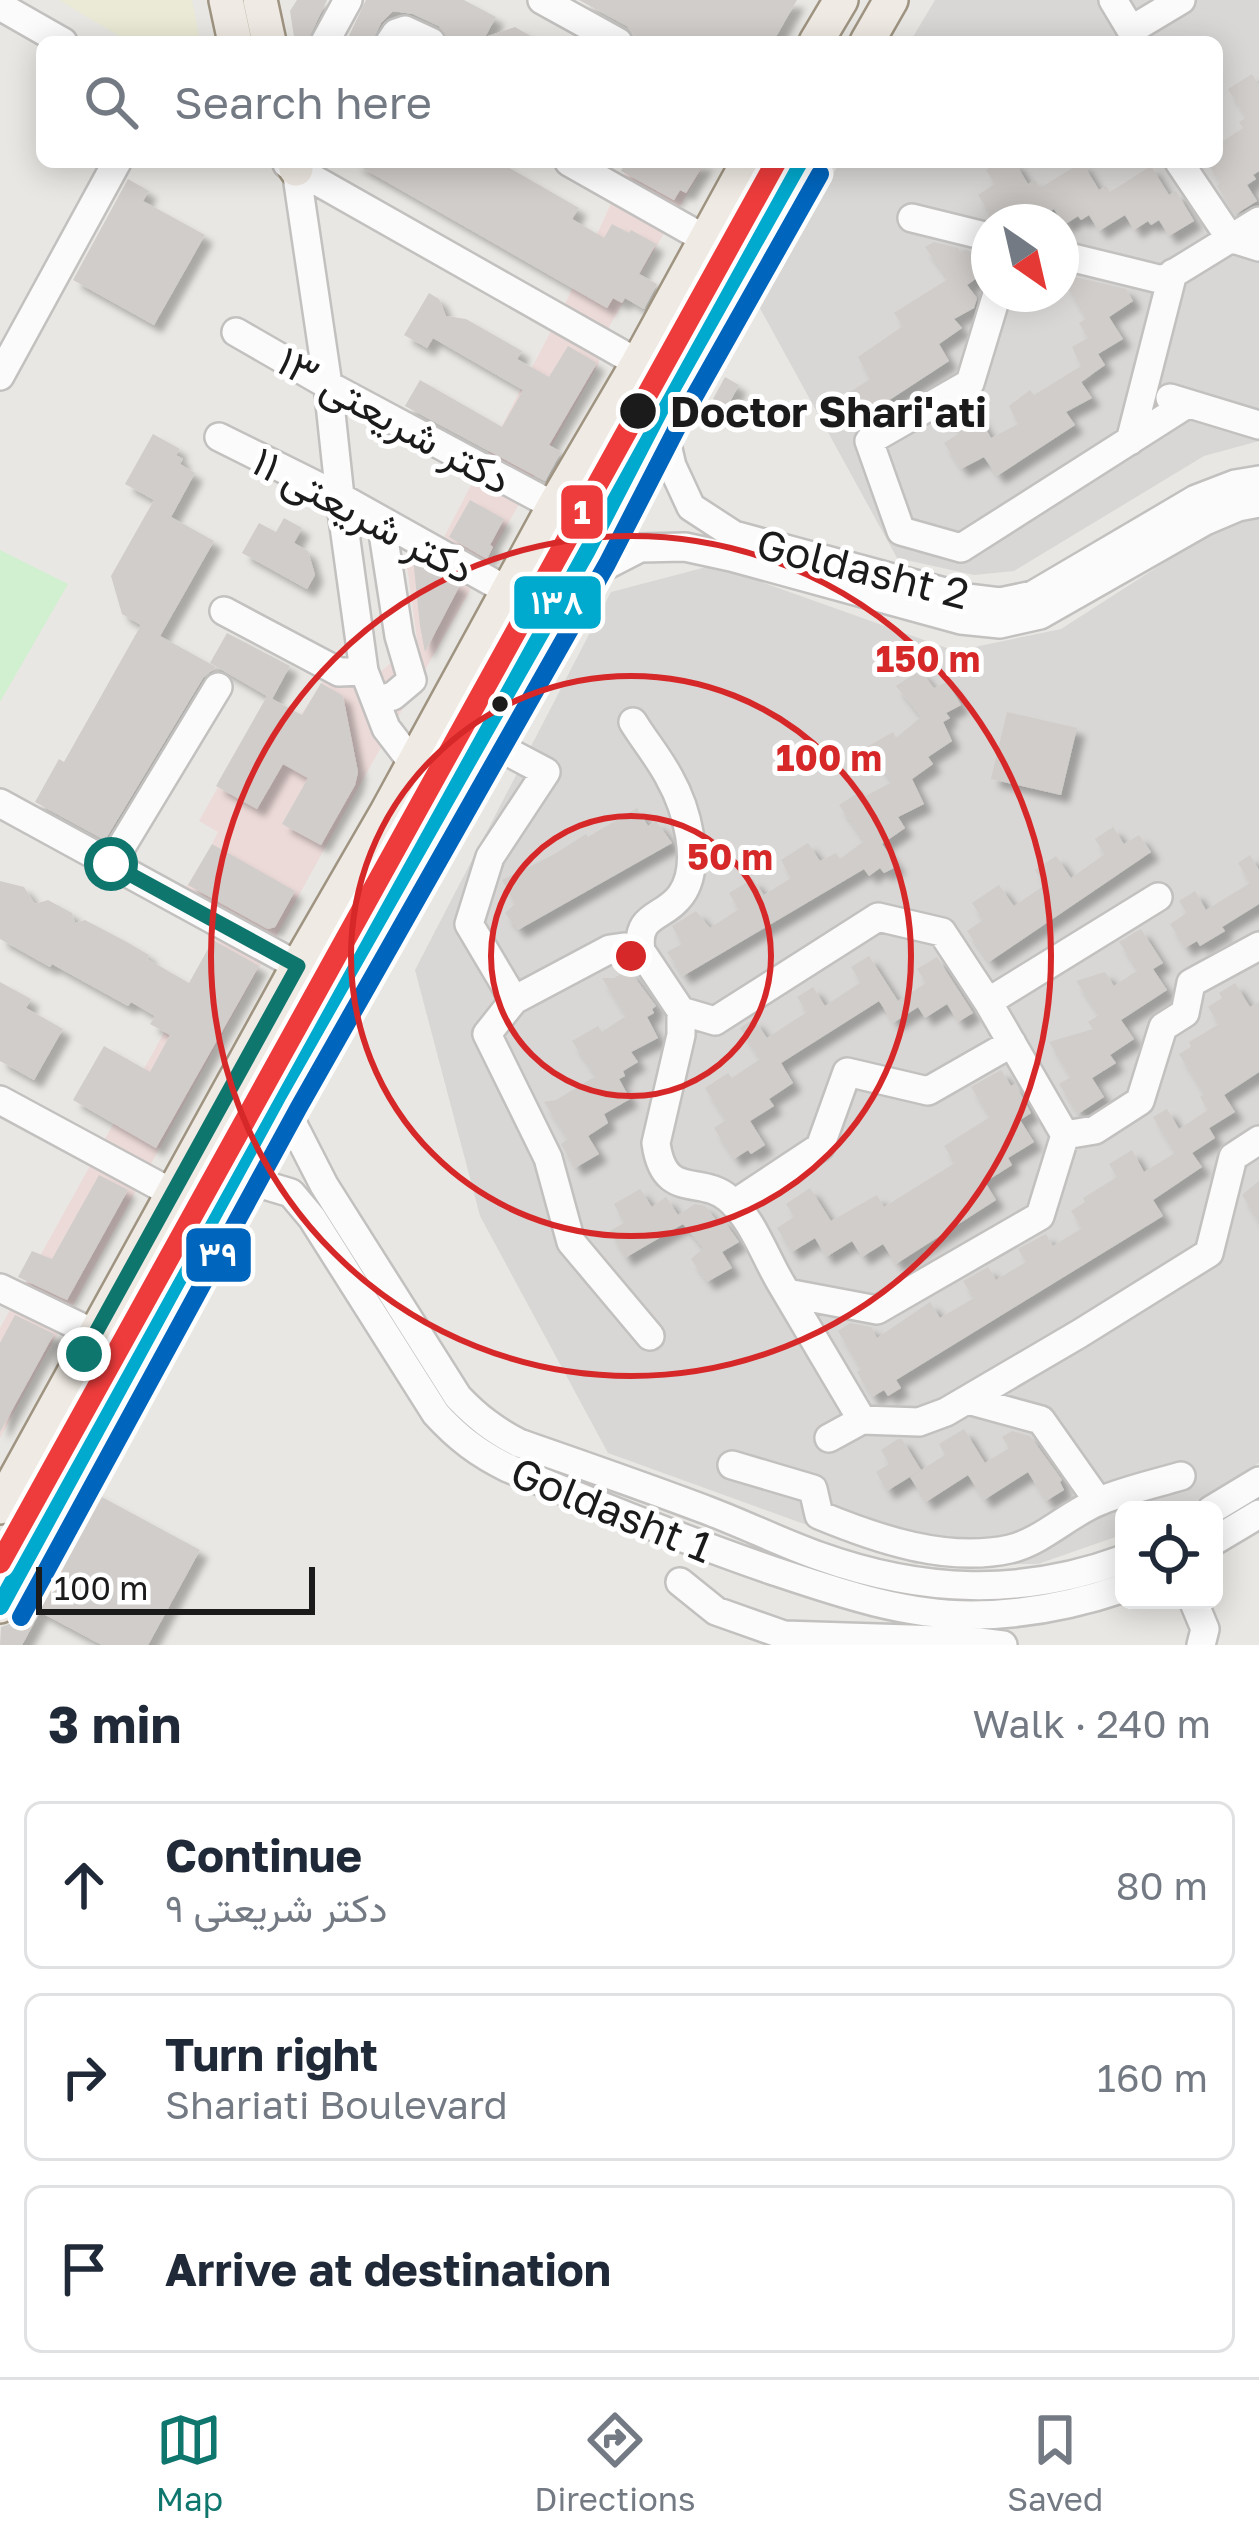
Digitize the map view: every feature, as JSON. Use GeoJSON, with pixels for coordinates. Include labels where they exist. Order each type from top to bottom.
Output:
{"type":"FeatureCollection","features":[{"type":"Feature","properties":{"kind":"main road"},"geometry":{"type":"LineString","coordinates":[[226,0],[234,36]]}},
{"type":"Feature","properties":{"kind":"main road"},"geometry":{"type":"LineString","coordinates":[[870,36],[891,0]]}},
{"type":"Feature","properties":{"kind":"main road"},"geometry":{"type":"LineString","coordinates":[[819,36],[836,2]]}},
{"type":"Feature","properties":{"kind":"main road"},"geometry":{"type":"LineString","coordinates":[[0,1507],[745,168]]}},
{"type":"Feature","properties":{"kind":"main road"},"geometry":{"type":"LineString","coordinates":[[0,1606],[278,1095],[797,168]]}},
{"type":"Feature","properties":{"kind":"main road"},"geometry":{"type":"LineString","coordinates":[[89,1344],[124,1377]]}},
{"type":"Feature","properties":{"kind":"street"},"geometry":{"type":"LineString","coordinates":[[328,36],[348,0]]}},
{"type":"Feature","properties":{"kind":"street"},"geometry":{"type":"LineString","coordinates":[[542,0],[606,36]]}},
{"type":"Feature","properties":{"kind":"street"},"geometry":{"type":"LineString","coordinates":[[1113,0],[1130,36],[1181,0]]}},
{"type":"Feature","properties":{"kind":"street"},"geometry":{"type":"LineString","coordinates":[[0,6],[52,36]]}},
{"type":"Feature","properties":{"kind":"street"},"geometry":{"type":"LineString","coordinates":[[0,376],[114,168]]}},
{"type":"Feature","properties":{"kind":"street"},"geometry":{"type":"LineString","coordinates":[[301,168],[364,671],[386,728],[412,762]]}},
{"type":"Feature","properties":{"kind":"street"},"geometry":{"type":"LineString","coordinates":[[304,168],[638,363]]}},
{"type":"Feature","properties":{"kind":"street"},"geometry":{"type":"LineString","coordinates":[[580,168],[705,239]]}},
{"type":"Feature","properties":{"kind":"street"},"geometry":{"type":"LineString","coordinates":[[1184,168],[1230,238],[1259,247]]}},
{"type":"Feature","properties":{"kind":"street"},"geometry":{"type":"LineString","coordinates":[[912,218],[971,233]]}},
{"type":"Feature","properties":{"kind":"street"},"geometry":{"type":"LineString","coordinates":[[1079,259],[1162,280],[1259,221]]}},
{"type":"Feature","properties":{"kind":"street"},"geometry":{"type":"LineString","coordinates":[[1130,441],[1173,273]]}},
{"type":"Feature","properties":{"kind":"street"},"geometry":{"type":"LineString","coordinates":[[992,312],[970,383],[869,441],[901,531],[962,548],[1187,404]]}},
{"type":"Feature","properties":{"kind":"street","name":"۱۳ دکتر شریعتی"},"geometry":{"type":"LineString","coordinates":[[236,332],[554,506]]}},
{"type":"Feature","properties":{"kind":"street"},"geometry":{"type":"LineString","coordinates":[[1143,388],[1259,425]]}},
{"type":"Feature","properties":{"kind":"street","name":"Goldasht 2"},"geometry":{"type":"LineString","coordinates":[[659,411],[672,466],[691,507],[734,535],[857,570],[1000,602],[1033,595],[1196,499],[1259,480]]}},
{"type":"Feature","properties":{"kind":"street","name":"۱۱ دکتر شریعتی"},"geometry":{"type":"LineString","coordinates":[[219,437],[340,497],[508,591]]}},
{"type":"Feature","properties":{"kind":"street","name":"Goldasht 2"},"geometry":{"type":"LineString","coordinates":[[566,586],[640,548],[685,547],[961,620],[1000,624],[1040,615],[1205,521],[1259,503]]}},
{"type":"Feature","properties":{"kind":"street"},"geometry":{"type":"LineString","coordinates":[[381,520],[399,636],[412,680],[445,705]]}},
{"type":"Feature","properties":{"kind":"street"},"geometry":{"type":"LineString","coordinates":[[224,611],[339,672],[364,671]]}},
{"type":"Feature","properties":{"kind":"street"},"geometry":{"type":"LineString","coordinates":[[376,700],[393,697],[412,680]]}},
{"type":"Feature","properties":{"kind":"street"},"geometry":{"type":"LineString","coordinates":[[111,864],[218,687]]}},
{"type":"Feature","properties":{"kind":"street"},"geometry":{"type":"LineString","coordinates":[[633,722],[669,777],[682,809],[692,873],[680,897],[642,926],[639,937],[641,951],[681,1011],[681,1035],[656,1143],[658,1158],[680,1184],[718,1192],[734,1204],[862,1420]]}},
{"type":"Feature","properties":{"kind":"street"},"geometry":{"type":"LineString","coordinates":[[480,737],[546,772],[490,857],[469,924],[514,1000]]}},
{"type":"Feature","properties":{"kind":"street"},"geometry":{"type":"LineString","coordinates":[[0,803],[298,966]]}},
{"type":"Feature","properties":{"kind":"street"},"geometry":{"type":"LineString","coordinates":[[988,1002],[1158,897]]}},
{"type":"Feature","properties":{"kind":"street"},"geometry":{"type":"LineString","coordinates":[[681,1011],[716,1021],[878,917],[942,932],[1065,1135],[1040,1216],[877,1310],[787,1293]]}},
{"type":"Feature","properties":{"kind":"street"},"geometry":{"type":"LineString","coordinates":[[1065,1135],[1095,1130],[1140,1101],[1162,1027],[1185,1012],[1190,983],[1259,946]]}},
{"type":"Feature","properties":{"kind":"street"},"geometry":{"type":"LineString","coordinates":[[641,951],[610,950],[514,1000],[487,1034],[548,1158],[571,1242],[650,1336]]}},
{"type":"Feature","properties":{"kind":"street"},"geometry":{"type":"LineString","coordinates":[[734,1204],[820,1147],[847,1072],[928,1091],[1012,1043]]}},
{"type":"Feature","properties":{"kind":"street","name":"Goldasht 1"},"geometry":{"type":"LineString","coordinates":[[278,1095],[436,1414],[461,1441],[508,1468],[697,1544],[865,1600],[968,1615],[1022,1612],[1083,1602],[1115,1591]]}},
{"type":"Feature","properties":{"kind":"street"},"geometry":{"type":"LineString","coordinates":[[0,1100],[172,1193]]}},
{"type":"Feature","properties":{"kind":"street"},"geometry":{"type":"LineString","coordinates":[[829,1438],[862,1420],[919,1422],[968,1400],[1209,1253],[1233,1157],[1259,1140]]}},
{"type":"Feature","properties":{"kind":"street","name":"Goldasht 1"},"geometry":{"type":"LineString","coordinates":[[227,1188],[261,1184],[291,1193],[458,1397],[479,1419],[519,1443],[872,1573],[969,1587],[1076,1574],[1115,1561]]}},
{"type":"Feature","properties":{"kind":"street"},"geometry":{"type":"LineString","coordinates":[[0,1288],[89,1344]]}},
{"type":"Feature","properties":{"kind":"street"},"geometry":{"type":"LineString","coordinates":[[968,1400],[1041,1420],[1098,1501]]}},
{"type":"Feature","properties":{"kind":"street"},"geometry":{"type":"LineString","coordinates":[[732,1465],[813,1490],[819,1515],[836,1522],[908,1545],[971,1554],[1014,1548],[1098,1501],[1180,1476]]}},
{"type":"Feature","properties":{"kind":"street"},"geometry":{"type":"LineString","coordinates":[[1223,1503],[1259,1481]]}},
{"type":"Feature","properties":{"kind":"street"},"geometry":{"type":"LineString","coordinates":[[697,1544],[711,1511]]}},
{"type":"Feature","properties":{"kind":"street"},"geometry":{"type":"LineString","coordinates":[[1223,1535],[1259,1514]]}},
{"type":"Feature","properties":{"kind":"street"},"geometry":{"type":"LineString","coordinates":[[680,1582],[716,1611],[784,1635],[1003,1645]]}},
{"type":"Feature","properties":{"kind":"street"},"geometry":{"type":"LineString","coordinates":[[1197,1609],[1205,1629],[1201,1645]]}},
{"type":"Feature","properties":{"kind":"shaded area"},"geometry":{"type":"Polygon","coordinates":[[[935,0],[1259,0],[1259,441],[1204,456],[1014,571],[974,575],[897,558],[757,303],[836,168],[1223,168],[1223,36],[914,36],[935,0]]]}},
{"type":"Feature","properties":{"kind":"shaded area"},"geometry":{"type":"Polygon","coordinates":[[[627,168],[702,168],[610,325],[598,365],[358,788],[0,1438],[0,1328],[226,921],[180,896],[214,846],[218,832],[199,821],[218,787],[243,801],[329,673],[361,689],[417,640],[406,559],[442,541],[565,304],[627,168]]]}},
{"type":"Feature","properties":{"kind":"shaded area"},"geometry":{"type":"Polygon","coordinates":[[[1235,517],[1259,517],[1259,1463],[1197,1501],[1115,1501],[1115,1537],[1038,1564],[915,1564],[608,1453],[480,1216],[415,970],[611,592],[714,565],[955,651],[1061,629],[1235,517]]]}},
{"type":"Feature","properties":{"kind":"green space"},"geometry":{"type":"Polygon","coordinates":[[[59,0],[192,0],[199,36],[119,36],[59,0]]]}},
{"type":"Feature","properties":{"kind":"green space"},"geometry":{"type":"Polygon","coordinates":[[[0,550],[68,584],[0,702],[0,550]]]}},
{"type":"Feature","properties":{"kind":"building"},"geometry":{"type":"Polygon","coordinates":[[[297,0],[327,0],[310,36],[294,36],[290,11],[297,0]]]}},
{"type":"Feature","properties":{"kind":"building"},"geometry":{"type":"Polygon","coordinates":[[[366,0],[464,0],[496,17],[486,36],[446,36],[439,26],[393,11],[375,36],[349,36],[366,0]]]}},
{"type":"Feature","properties":{"kind":"building"},"geometry":{"type":"Polygon","coordinates":[[[579,0],[797,0],[776,36],[636,36],[627,26],[579,0]]]}},
{"type":"Feature","properties":{"kind":"building"},"geometry":{"type":"Polygon","coordinates":[[[515,27],[531,36],[488,36],[515,27]]]}},
{"type":"Feature","properties":{"kind":"building"},"geometry":{"type":"Polygon","coordinates":[[[1252,74],[1259,85],[1259,171],[1247,185],[1257,201],[1236,214],[1211,168],[1223,168],[1223,141],[1243,128],[1239,122],[1246,118],[1228,89],[1252,74]]]}},
{"type":"Feature","properties":{"kind":"building"},"geometry":{"type":"Polygon","coordinates":[[[362,168],[509,168],[579,208],[572,219],[604,238],[612,224],[656,244],[639,274],[657,284],[644,309],[625,298],[622,303],[613,298],[607,308],[362,168]]]}},
{"type":"Feature","properties":{"kind":"building"},"geometry":{"type":"Polygon","coordinates":[[[701,168],[686,193],[680,190],[674,200],[621,171],[701,168]]]}},
{"type":"Feature","properties":{"kind":"building"},"geometry":{"type":"Polygon","coordinates":[[[989,168],[1019,168],[1028,184],[1035,180],[1040,188],[1072,168],[1086,168],[1099,190],[1106,186],[1110,192],[1152,168],[1169,195],[1176,191],[1194,221],[1169,236],[1159,220],[1134,230],[1125,215],[1099,231],[1089,215],[1079,217],[1079,204],[984,204],[978,195],[995,184],[986,170],[989,168]]]}},
{"type":"Feature","properties":{"kind":"building"},"geometry":{"type":"Polygon","coordinates":[[[128,179],[149,191],[143,201],[205,235],[154,325],[73,280],[128,179]]]}},
{"type":"Feature","properties":{"kind":"building"},"geometry":{"type":"Polygon","coordinates":[[[934,242],[971,251],[971,282],[967,285],[971,310],[954,319],[962,328],[939,344],[949,361],[868,414],[850,392],[870,379],[858,357],[903,326],[894,313],[948,279],[925,247],[934,242]]]}},
{"type":"Feature","properties":{"kind":"building"},"geometry":{"type":"Polygon","coordinates":[[[1079,278],[1126,289],[1133,301],[1109,317],[1123,339],[1098,354],[1105,365],[1081,382],[1092,398],[1066,412],[1075,425],[997,476],[984,457],[961,469],[944,443],[958,434],[950,415],[971,403],[991,438],[1018,424],[1009,406],[1030,390],[1034,395],[1081,366],[1072,347],[1088,338],[1079,323],[1086,319],[1079,307],[1079,278]]]}},
{"type":"Feature","properties":{"kind":"building"},"geometry":{"type":"Polygon","coordinates":[[[429,293],[439,299],[446,316],[466,319],[522,351],[517,359],[549,377],[568,346],[597,363],[549,445],[561,452],[545,481],[405,406],[420,380],[502,427],[523,390],[433,338],[427,348],[404,335],[429,293]]]}},
{"type":"Feature","properties":{"kind":"building"},"geometry":{"type":"Polygon","coordinates":[[[725,377],[739,385],[721,418],[707,410],[725,377]]]}},
{"type":"Feature","properties":{"kind":"building"},"geometry":{"type":"Polygon","coordinates":[[[153,434],[180,449],[176,455],[183,459],[180,464],[195,473],[171,517],[214,541],[160,636],[216,667],[203,678],[105,840],[35,802],[59,759],[64,762],[141,625],[122,614],[111,576],[154,500],[125,484],[153,434]]]}},
{"type":"Feature","properties":{"kind":"building"},"geometry":{"type":"Polygon","coordinates":[[[470,500],[504,519],[487,559],[449,537],[470,500]]]}},
{"type":"Feature","properties":{"kind":"building"},"geometry":{"type":"Polygon","coordinates":[[[284,518],[302,528],[294,543],[308,551],[315,575],[307,589],[242,553],[259,523],[276,532],[284,518]]]}},
{"type":"Feature","properties":{"kind":"building"},"geometry":{"type":"Polygon","coordinates":[[[413,558],[460,585],[425,652],[420,626],[413,558]]]}},
{"type":"Feature","properties":{"kind":"building"},"geometry":{"type":"Polygon","coordinates":[[[227,633],[290,666],[272,699],[302,715],[321,683],[343,696],[358,772],[321,845],[282,824],[308,778],[283,764],[257,809],[216,786],[267,696],[210,663],[227,633]]]}},
{"type":"Feature","properties":{"kind":"building"},"geometry":{"type":"Polygon","coordinates":[[[920,670],[934,688],[947,682],[961,705],[946,713],[950,718],[943,722],[952,741],[928,757],[933,764],[912,779],[924,804],[898,817],[905,828],[882,844],[898,866],[884,873],[880,868],[869,876],[864,869],[683,976],[667,952],[682,944],[672,926],[696,911],[710,928],[739,909],[729,893],[753,879],[764,895],[791,878],[781,860],[808,843],[820,861],[836,853],[840,859],[864,841],[839,805],[862,790],[866,796],[892,782],[867,747],[893,732],[896,738],[921,717],[896,686],[920,670]]]}},
{"type":"Feature","properties":{"kind":"building"},"geometry":{"type":"Polygon","coordinates":[[[1007,712],[1077,728],[1061,795],[991,779],[1007,712]]]}},
{"type":"Feature","properties":{"kind":"building"},"geometry":{"type":"Polygon","coordinates":[[[637,808],[648,826],[656,821],[672,843],[518,930],[505,913],[515,904],[502,880],[637,808]]]}},
{"type":"Feature","properties":{"kind":"building"},"geometry":{"type":"Polygon","coordinates":[[[1113,827],[1124,844],[1139,835],[1151,852],[989,962],[967,931],[983,920],[972,903],[999,885],[1014,906],[1045,885],[1035,870],[1056,856],[1071,878],[1105,854],[1095,839],[1113,827]]]}},
{"type":"Feature","properties":{"kind":"building"},"geometry":{"type":"Polygon","coordinates":[[[212,844],[295,891],[275,927],[268,929],[188,885],[212,844]]]}},
{"type":"Feature","properties":{"kind":"building"},"geometry":{"type":"Polygon","coordinates":[[[1250,855],[1259,870],[1259,904],[1200,946],[1197,941],[1185,948],[1170,924],[1187,913],[1179,901],[1195,891],[1206,910],[1250,883],[1238,863],[1250,855]]]}},
{"type":"Feature","properties":{"kind":"building"},"geometry":{"type":"Polygon","coordinates":[[[0,881],[24,887],[35,904],[48,900],[72,913],[75,923],[85,920],[125,941],[189,983],[213,940],[259,966],[156,1148],[73,1100],[104,1046],[150,1072],[170,1035],[150,1024],[155,1016],[131,1002],[128,1006],[0,939],[0,881]]]}},
{"type":"Feature","properties":{"kind":"building"},"geometry":{"type":"Polygon","coordinates":[[[1141,929],[1163,963],[1153,969],[1167,990],[1121,1020],[1134,1039],[1110,1055],[1116,1063],[1092,1078],[1104,1097],[1078,1114],[1059,1084],[1071,1077],[1049,1042],[1093,1029],[1088,1022],[1099,1015],[1076,981],[1105,972],[1114,986],[1138,970],[1119,942],[1141,929]]]}},
{"type":"Feature","properties":{"kind":"building"},"geometry":{"type":"Polygon","coordinates":[[[869,956],[898,1001],[926,983],[917,969],[937,957],[973,1013],[958,1022],[947,1004],[925,1018],[918,1007],[893,1023],[879,1001],[781,1063],[793,1083],[769,1099],[774,1106],[750,1121],[765,1145],[734,1159],[714,1128],[726,1120],[705,1088],[728,1073],[732,1078],[760,1059],[740,1028],[754,1019],[767,1038],[807,1012],[797,997],[813,987],[825,1006],[861,982],[851,967],[869,956]]]}},
{"type":"Feature","properties":{"kind":"building"},"geometry":{"type":"Polygon","coordinates":[[[629,970],[656,1006],[647,1017],[658,1038],[631,1052],[638,1062],[619,1079],[630,1099],[604,1114],[608,1123],[588,1136],[599,1154],[575,1168],[561,1144],[568,1139],[544,1102],[596,1076],[572,1041],[598,1026],[602,1032],[626,1016],[602,978],[629,970]]]}},
{"type":"Feature","properties":{"kind":"building"},"geometry":{"type":"Polygon","coordinates":[[[0,982],[31,999],[26,1008],[63,1029],[34,1080],[0,1061],[0,982]]]}},
{"type":"Feature","properties":{"kind":"building"},"geometry":{"type":"Polygon","coordinates":[[[1235,983],[1250,1007],[1259,1002],[1259,1072],[1224,1095],[1235,1112],[1209,1128],[1215,1138],[1192,1153],[1202,1167],[1153,1200],[1163,1216],[896,1380],[901,1388],[888,1396],[884,1390],[872,1397],[838,1331],[850,1323],[871,1327],[877,1338],[930,1302],[940,1318],[974,1298],[963,1281],[988,1267],[996,1280],[1026,1262],[1018,1249],[1046,1234],[1053,1246],[1082,1228],[1071,1211],[1117,1177],[1109,1164],[1132,1150],[1144,1172],[1175,1153],[1153,1117],[1167,1109],[1179,1129],[1208,1110],[1200,1097],[1204,1094],[1179,1054],[1219,1024],[1208,1007],[1235,983]]]}},
{"type":"Feature","properties":{"kind":"building"},"geometry":{"type":"Polygon","coordinates":[[[1001,1070],[1031,1113],[1020,1120],[1034,1142],[1008,1158],[1012,1165],[985,1182],[996,1200],[896,1264],[883,1244],[862,1257],[852,1241],[826,1257],[815,1238],[792,1252],[777,1228],[794,1217],[786,1204],[810,1188],[831,1221],[877,1195],[884,1207],[955,1163],[944,1146],[990,1117],[971,1087],[1001,1070]]]}},
{"type":"Feature","properties":{"kind":"building"},"geometry":{"type":"Polygon","coordinates":[[[99,1175],[128,1190],[67,1300],[18,1277],[32,1251],[52,1259],[99,1175]]]}},
{"type":"Feature","properties":{"kind":"building"},"geometry":{"type":"Polygon","coordinates":[[[1259,1181],[1259,1222],[1242,1195],[1259,1181]]]}},
{"type":"Feature","properties":{"kind":"building"},"geometry":{"type":"Polygon","coordinates":[[[640,1189],[652,1207],[666,1197],[678,1215],[695,1204],[705,1206],[716,1220],[721,1217],[739,1242],[722,1252],[732,1268],[707,1282],[691,1259],[703,1248],[683,1224],[625,1258],[610,1231],[624,1223],[614,1204],[640,1189]]]}},
{"type":"Feature","properties":{"kind":"building"},"geometry":{"type":"Polygon","coordinates":[[[15,1315],[54,1334],[0,1432],[0,1343],[15,1315]]]}},
{"type":"Feature","properties":{"kind":"building"},"geometry":{"type":"Polygon","coordinates":[[[964,1429],[985,1463],[1009,1448],[1002,1437],[1012,1431],[1030,1436],[1062,1480],[1064,1490],[1046,1501],[1028,1472],[984,1500],[968,1475],[926,1502],[910,1477],[945,1455],[939,1444],[964,1429]]]}},
{"type":"Feature","properties":{"kind":"building"},"geometry":{"type":"Polygon","coordinates":[[[898,1439],[921,1470],[887,1491],[876,1472],[889,1464],[881,1450],[898,1439]]]}},
{"type":"Feature","properties":{"kind":"building"},"geometry":{"type":"Polygon","coordinates":[[[87,1489],[200,1550],[148,1645],[102,1645],[40,1612],[22,1645],[0,1645],[1,1627],[18,1616],[87,1489]]]}},
{"type":"Feature","properties":{"kind":"metro line","name":"1"},"geometry":{"type":"LineString","coordinates":[[0,1563],[773,168]]}},
{"type":"Feature","properties":{"kind":"transit line","name":"۱۳۸"},"geometry":{"type":"LineString","coordinates":[[0,1606],[278,1095],[586,552],[796,168]]}},
{"type":"Feature","properties":{"kind":"transit line","name":"۳۹"},"geometry":{"type":"LineString","coordinates":[[21,1617],[299,1107],[607,564],[680,422],[820,174]]}},
{"type":"Feature","properties":{"kind":"place","name":"Doctor Shari'ati"},"geometry":{"type":"Point","coordinates":[638,411]}},
{"type":"Feature","properties":{"kind":"route"},"geometry":{"type":"LineString","coordinates":[[84,1354],[298,966],[111,864]]}}]}
